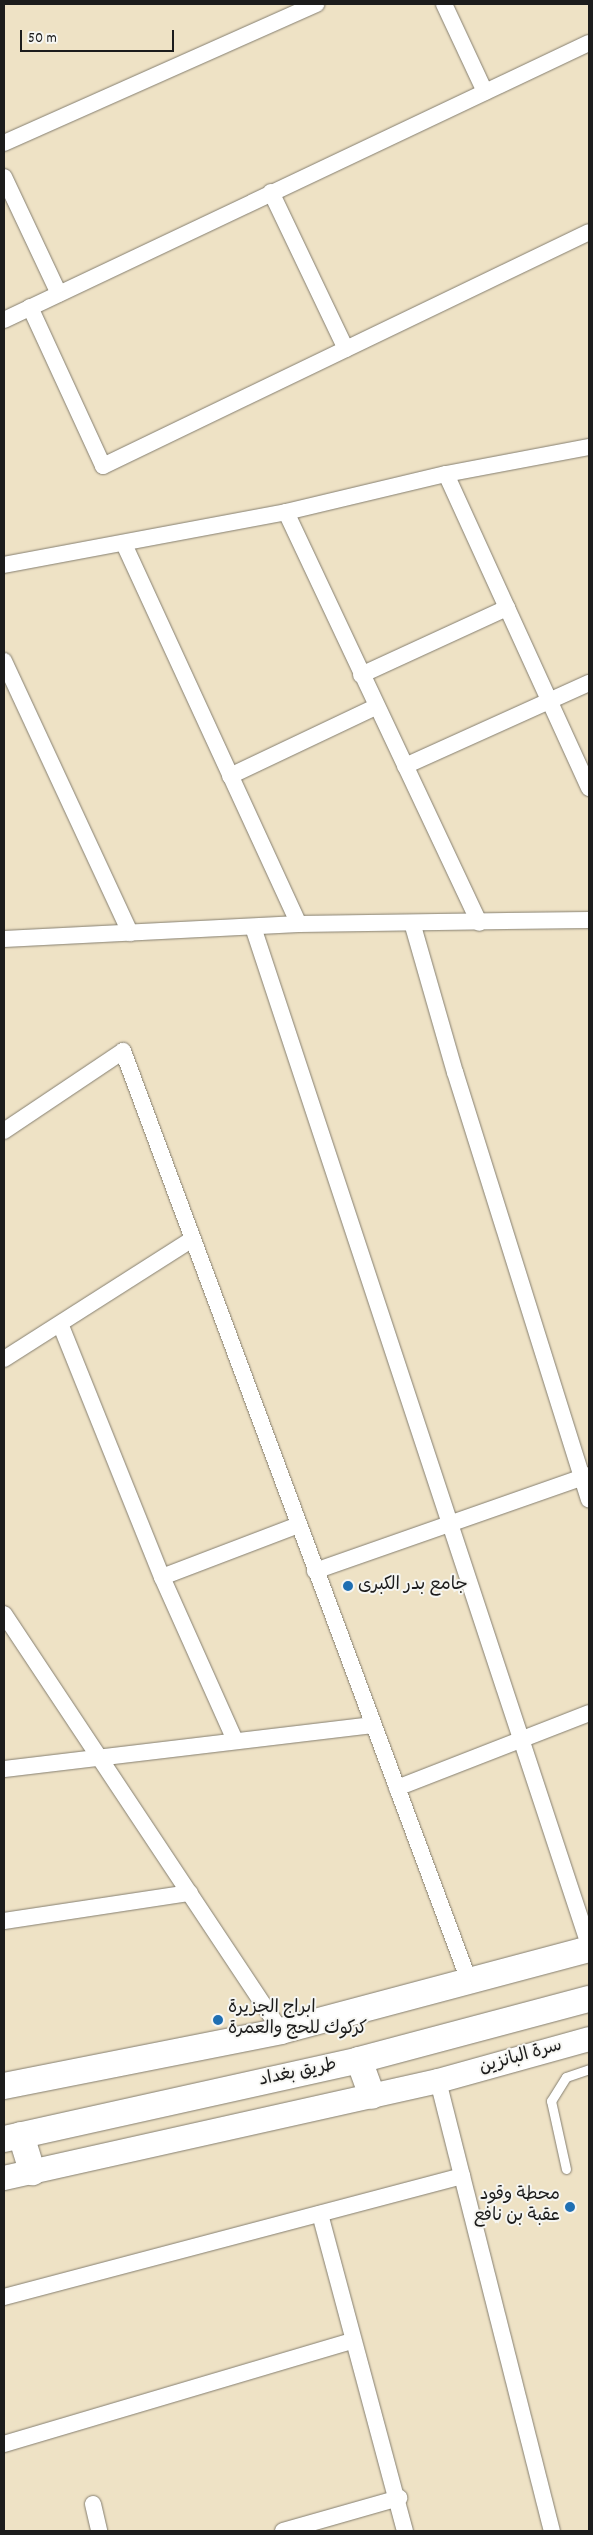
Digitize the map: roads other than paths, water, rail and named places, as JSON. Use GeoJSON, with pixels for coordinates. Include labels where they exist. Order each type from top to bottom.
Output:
{"type":"FeatureCollection","features":[{"type":"Feature","properties":{"kind":"main road"},"geometry":{"type":"LineString","coordinates":[[4,2086],[281,2031],[589,1950]]}},
{"type":"Feature","properties":{"kind":"main road","name":"طريق بغداد"},"geometry":{"type":"LineString","coordinates":[[12,2137],[360,2060],[589,1999]]}},
{"type":"Feature","properties":{"kind":"main road","name":"سرة البانزين"},"geometry":{"type":"LineString","coordinates":[[4,2178],[445,2079],[589,2039]]}},
{"type":"Feature","properties":{"kind":"main road"},"geometry":{"type":"LineString","coordinates":[[360,2060],[372,2096]]}},
{"type":"Feature","properties":{"kind":"main road"},"geometry":{"type":"LineString","coordinates":[[12,2137],[32,2172]]}},
{"type":"Feature","properties":{"kind":"street"},"geometry":{"type":"LineString","coordinates":[[4,143],[316,4]]}},
{"type":"Feature","properties":{"kind":"street"},"geometry":{"type":"LineString","coordinates":[[444,4],[485,92]]}},
{"type":"Feature","properties":{"kind":"street"},"geometry":{"type":"LineString","coordinates":[[4,320],[589,42]]}},
{"type":"Feature","properties":{"kind":"street"},"geometry":{"type":"LineString","coordinates":[[4,177],[59,294]]}},
{"type":"Feature","properties":{"kind":"street"},"geometry":{"type":"LineString","coordinates":[[271,192],[346,349]]}},
{"type":"Feature","properties":{"kind":"street"},"geometry":{"type":"LineString","coordinates":[[30,307],[103,466],[589,232]]}},
{"type":"Feature","properties":{"kind":"street"},"geometry":{"type":"LineString","coordinates":[[4,565],[124,544],[286,512],[446,474],[589,447]]}},
{"type":"Feature","properties":{"kind":"street"},"geometry":{"type":"LineString","coordinates":[[446,474],[589,788]]}},
{"type":"Feature","properties":{"kind":"street"},"geometry":{"type":"LineString","coordinates":[[286,512],[375,706],[479,923]]}},
{"type":"Feature","properties":{"kind":"street"},"geometry":{"type":"LineString","coordinates":[[124,544],[299,924]]}},
{"type":"Feature","properties":{"kind":"street"},"geometry":{"type":"LineString","coordinates":[[361,675],[507,608]]}},
{"type":"Feature","properties":{"kind":"street"},"geometry":{"type":"LineString","coordinates":[[4,661],[130,933]]}},
{"type":"Feature","properties":{"kind":"street"},"geometry":{"type":"LineString","coordinates":[[405,766],[589,683]]}},
{"type":"Feature","properties":{"kind":"street"},"geometry":{"type":"LineString","coordinates":[[230,776],[375,706]]}},
{"type":"Feature","properties":{"kind":"street"},"geometry":{"type":"LineString","coordinates":[[4,939],[299,924],[413,926],[589,920]]}},
{"type":"Feature","properties":{"kind":"street"},"geometry":{"type":"LineString","coordinates":[[253,926],[589,1945]]}},
{"type":"Feature","properties":{"kind":"street"},"geometry":{"type":"LineString","coordinates":[[413,926],[586,1476],[589,1499]]}},
{"type":"Feature","properties":{"kind":"street"},"geometry":{"type":"LineString","coordinates":[[4,1131],[123,1051],[191,1240],[469,1981]]}},
{"type":"Feature","properties":{"kind":"street"},"geometry":{"type":"LineString","coordinates":[[4,1359],[61,1326],[191,1240]]}},
{"type":"Feature","properties":{"kind":"street"},"geometry":{"type":"LineString","coordinates":[[61,1326],[162,1577],[235,1740]]}},
{"type":"Feature","properties":{"kind":"street"},"geometry":{"type":"LineString","coordinates":[[315,1571],[586,1476]]}},
{"type":"Feature","properties":{"kind":"street"},"geometry":{"type":"LineString","coordinates":[[162,1577],[298,1525]]}},
{"type":"Feature","properties":{"kind":"street"},"geometry":{"type":"LineString","coordinates":[[4,1614],[281,2031]]}},
{"type":"Feature","properties":{"kind":"street"},"geometry":{"type":"LineString","coordinates":[[396,1788],[520,1738],[589,1713]]}},
{"type":"Feature","properties":{"kind":"street"},"geometry":{"type":"LineString","coordinates":[[4,1769],[99,1755],[373,1724]]}},
{"type":"Feature","properties":{"kind":"street"},"geometry":{"type":"LineString","coordinates":[[4,1921],[190,1894]]}},
{"type":"Feature","properties":{"kind":"street"},"geometry":{"type":"LineString","coordinates":[[445,2079],[462,2176],[552,2531]]}},
{"type":"Feature","properties":{"kind":"street"},"geometry":{"type":"LineString","coordinates":[[4,2297],[462,2176]]}},
{"type":"Feature","properties":{"kind":"street"},"geometry":{"type":"LineString","coordinates":[[320,2214],[352,2341],[399,2498],[405,2531]]}},
{"type":"Feature","properties":{"kind":"street"},"geometry":{"type":"LineString","coordinates":[[4,2444],[352,2341]]}},
{"type":"Feature","properties":{"kind":"street"},"geometry":{"type":"LineString","coordinates":[[283,2531],[399,2498]]}},
{"type":"Feature","properties":{"kind":"street"},"geometry":{"type":"LineString","coordinates":[[93,2504],[99,2531]]}},
{"type":"Feature","properties":{"kind":"lane","name":"سرة البانزين"},"geometry":{"type":"LineString","coordinates":[[566,2169],[551,2101],[566,2077],[589,2069]]}},
{"type":"Feature","properties":{"kind":"place","name":"جامع بدر الكبرى"},"geometry":{"type":"Point","coordinates":[348,1586]}},
{"type":"Feature","properties":{"kind":"place","name":"ابراج الجزيرة كركوك للحج والعمرة"},"geometry":{"type":"Point","coordinates":[218,2020]}},
{"type":"Feature","properties":{"kind":"place","name":"محطة وقود عقبة بن نافع"},"geometry":{"type":"Point","coordinates":[570,2207]}}]}
